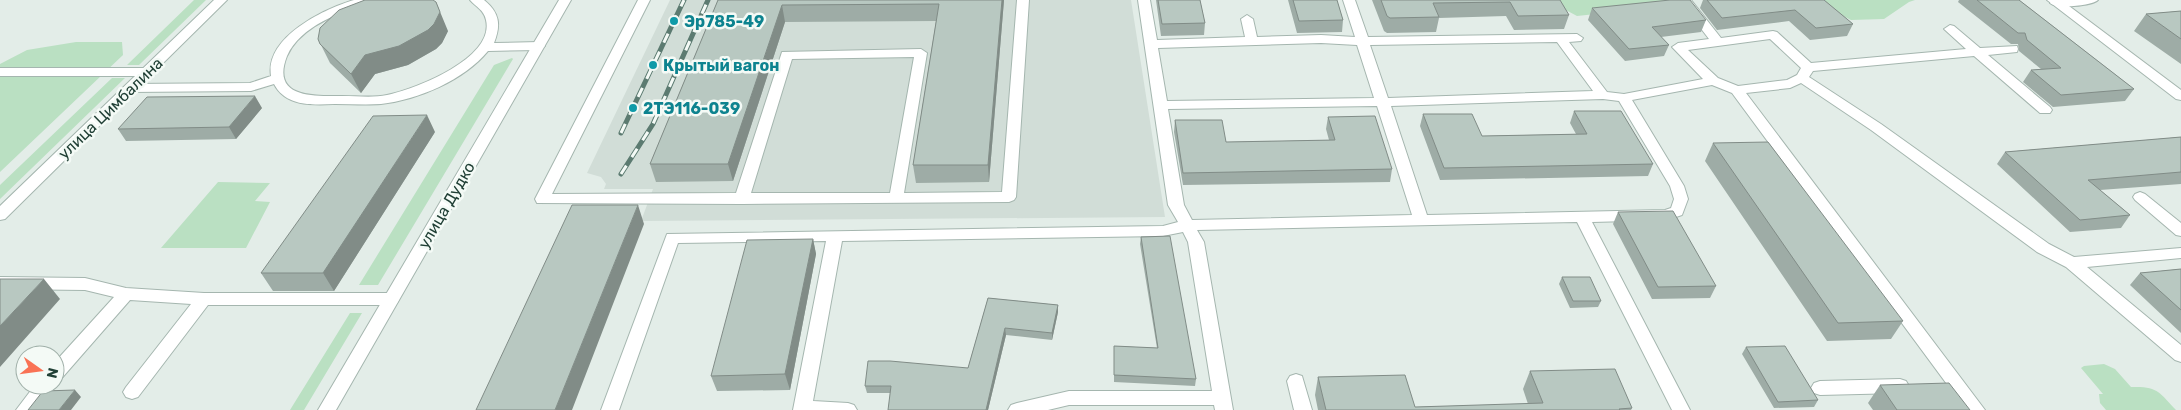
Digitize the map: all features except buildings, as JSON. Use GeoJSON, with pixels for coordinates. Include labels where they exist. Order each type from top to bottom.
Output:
{"type":"FeatureCollection","features":[{"type":"Feature","properties":{"kind":"street","name":"улица Цимбалина"},"geometry":{"type":"LineString","coordinates":[[0,215],[221,0]]}},
{"type":"Feature","properties":{"kind":"street"},"geometry":{"type":"LineString","coordinates":[[367,0],[322,18],[295,37],[280,55],[276,68],[277,79],[282,87],[305,100],[384,100],[412,92],[446,77],[474,58],[485,47],[492,35],[494,24],[489,10],[476,0]]}},
{"type":"Feature","properties":{"kind":"street","name":"улица Дудко"},"geometry":{"type":"LineString","coordinates":[[327,410],[565,0]]}},
{"type":"Feature","properties":{"kind":"street"},"geometry":{"type":"LineString","coordinates":[[644,0],[542,199],[1010,197],[1023,0]]}},
{"type":"Feature","properties":{"kind":"street"},"geometry":{"type":"LineString","coordinates":[[1017,410],[1069,398],[1223,404],[1196,242],[1176,205],[1144,0]]}},
{"type":"Feature","properties":{"kind":"street"},"geometry":{"type":"LineString","coordinates":[[1349,0],[1421,219]]}},
{"type":"Feature","properties":{"kind":"street"},"geometry":{"type":"LineString","coordinates":[[1685,0],[1718,42]]}},
{"type":"Feature","properties":{"kind":"street"},"geometry":{"type":"LineString","coordinates":[[2054,1],[2092,0]]}},
{"type":"Feature","properties":{"kind":"street"},"geometry":{"type":"LineString","coordinates":[[2054,1],[2181,96]]}},
{"type":"Feature","properties":{"kind":"street"},"geometry":{"type":"LineString","coordinates":[[1247,19],[1252,41]]}},
{"type":"Feature","properties":{"kind":"street"},"geometry":{"type":"LineString","coordinates":[[1950,29],[2045,110]]}},
{"type":"Feature","properties":{"kind":"street"},"geometry":{"type":"LineString","coordinates":[[2012,49],[1805,72],[1790,84],[1737,90],[1714,81],[1678,46],[1773,35],[1805,72],[1876,127],[2043,248],[2072,263],[2181,355]]}},
{"type":"Feature","properties":{"kind":"street"},"geometry":{"type":"LineString","coordinates":[[1560,38],[1604,95]]}},
{"type":"Feature","properties":{"kind":"street"},"geometry":{"type":"LineString","coordinates":[[1150,44],[1321,39],[1364,41],[1577,38]]}},
{"type":"Feature","properties":{"kind":"street"},"geometry":{"type":"LineString","coordinates":[[485,47],[538,46]]}},
{"type":"Feature","properties":{"kind":"street"},"geometry":{"type":"LineString","coordinates":[[742,198],[787,55],[921,53],[896,198]]}},
{"type":"Feature","properties":{"kind":"street"},"geometry":{"type":"LineString","coordinates":[[0,72],[146,72]]}},
{"type":"Feature","properties":{"kind":"street"},"geometry":{"type":"LineString","coordinates":[[130,88],[251,87],[277,79]]}},
{"type":"Feature","properties":{"kind":"street"},"geometry":{"type":"LineString","coordinates":[[1160,105],[1384,102],[1604,95],[1624,98],[1714,81]]}},
{"type":"Feature","properties":{"kind":"street"},"geometry":{"type":"LineString","coordinates":[[1737,90],[1976,410]]}},
{"type":"Feature","properties":{"kind":"street"},"geometry":{"type":"LineString","coordinates":[[610,410],[672,238],[1163,231],[1188,225],[1667,215],[1677,211],[1680,199],[1677,186],[1624,98]]}},
{"type":"Feature","properties":{"kind":"street"},"geometry":{"type":"LineString","coordinates":[[2140,196],[2181,231]]}},
{"type":"Feature","properties":{"kind":"street"},"geometry":{"type":"LineString","coordinates":[[1582,217],[1681,410]]}},
{"type":"Feature","properties":{"kind":"street"},"geometry":{"type":"LineString","coordinates":[[834,237],[802,409],[848,410]]}},
{"type":"Feature","properties":{"kind":"street"},"geometry":{"type":"LineString","coordinates":[[2072,263],[2181,253]]}},
{"type":"Feature","properties":{"kind":"street"},"geometry":{"type":"LineString","coordinates":[[0,282],[86,284],[126,294],[204,299],[391,299]]}},
{"type":"Feature","properties":{"kind":"street"},"geometry":{"type":"LineString","coordinates":[[65,363],[126,294]]}},
{"type":"Feature","properties":{"kind":"street"},"geometry":{"type":"LineString","coordinates":[[132,392],[204,299]]}},
{"type":"Feature","properties":{"kind":"street"},"geometry":{"type":"LineString","coordinates":[[1296,381],[1303,410]]}},
{"type":"Feature","properties":{"kind":"street"},"geometry":{"type":"LineString","coordinates":[[1937,385],[1957,384]]}},
{"type":"Feature","properties":{"kind":"street"},"geometry":{"type":"LineString","coordinates":[[1820,388],[1918,385]]}},
{"type":"Feature","properties":{"kind":"street"},"geometry":{"type":"LineString","coordinates":[[25,410],[38,395]]}},
{"type":"Feature","properties":{"kind":"shaded area"},"geometry":{"type":"Polygon","coordinates":[[[670,0],[1131,0],[1165,217],[641,221],[653,189],[604,189],[606,184],[601,177],[587,173],[670,0]]]}},
{"type":"Feature","properties":{"kind":"green space"},"geometry":{"type":"Polygon","coordinates":[[[194,0],[206,0],[139,65],[127,65],[194,0]]]}},
{"type":"Feature","properties":{"kind":"green space"},"geometry":{"type":"Polygon","coordinates":[[[1559,0],[1675,0],[1679,5],[1577,16],[1564,9],[1559,0]]]}},
{"type":"Feature","properties":{"kind":"green space"},"geometry":{"type":"Polygon","coordinates":[[[1811,0],[1915,0],[1884,19],[1851,20],[1811,0]]]}},
{"type":"Feature","properties":{"kind":"green space"},"geometry":{"type":"Polygon","coordinates":[[[76,42],[122,42],[123,55],[0,172],[0,64],[27,50],[76,42]]]}},
{"type":"Feature","properties":{"kind":"green space"},"geometry":{"type":"Polygon","coordinates":[[[512,58],[378,285],[359,285],[494,65],[512,58]]]}},
{"type":"Feature","properties":{"kind":"green space"},"geometry":{"type":"Polygon","coordinates":[[[112,78],[125,78],[0,199],[0,185],[112,78]]]}},
{"type":"Feature","properties":{"kind":"green space"},"geometry":{"type":"Polygon","coordinates":[[[218,182],[270,183],[255,201],[270,202],[246,248],[161,248],[218,182]]]}},
{"type":"Feature","properties":{"kind":"green space"},"geometry":{"type":"Polygon","coordinates":[[[350,313],[362,313],[304,410],[290,410],[350,313]]]}},
{"type":"Feature","properties":{"kind":"green space"},"geometry":{"type":"Polygon","coordinates":[[[2104,364],[2115,369],[2131,387],[2157,391],[2176,410],[2106,410],[2100,403],[2099,394],[2103,394],[2081,368],[2104,364]]]}},
{"type":"Feature","properties":{"kind":"railway"},"geometry":{"type":"LineString","coordinates":[[621,133],[684,0]]}},
{"type":"Feature","properties":{"kind":"railway"},"geometry":{"type":"LineString","coordinates":[[621,174],[653,124],[708,0]]}},
{"type":"Feature","properties":{"kind":"place","name":"Эр785-49"},"geometry":{"type":"Point","coordinates":[674,21]}},
{"type":"Feature","properties":{"kind":"place","name":"Крытый вагон"},"geometry":{"type":"Point","coordinates":[653,65]}},
{"type":"Feature","properties":{"kind":"place","name":"2ТЭ116-039"},"geometry":{"type":"Point","coordinates":[633,108]}}]}
